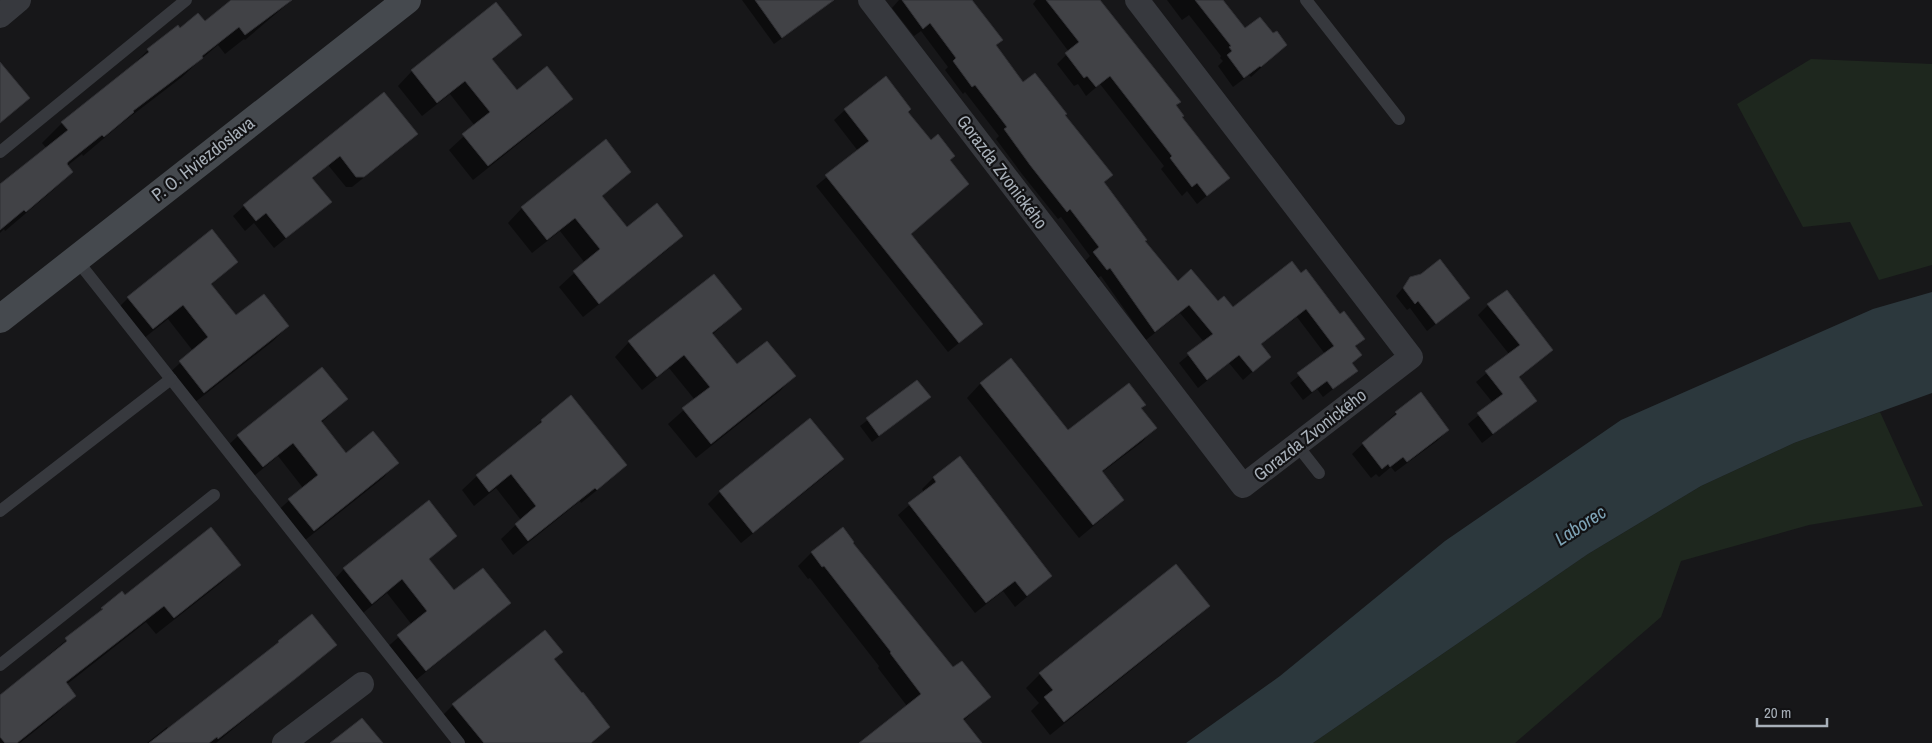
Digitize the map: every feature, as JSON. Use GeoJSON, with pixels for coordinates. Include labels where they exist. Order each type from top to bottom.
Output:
{"type":"FeatureCollection","features":[{"type":"Feature","properties":{"kind":"street"},"geometry":{"type":"LineString","coordinates":[[0,16],[19,0]]}},
{"type":"Feature","properties":{"kind":"street","name":"P. O. Hviezdoslava"},"geometry":{"type":"LineString","coordinates":[[0,318],[406,0]]}},
{"type":"Feature","properties":{"kind":"street","name":"Gorazda Zvonického"},"geometry":{"type":"LineString","coordinates":[[870,0],[1243,486],[1411,357],[1137,0]]}},
{"type":"Feature","properties":{"kind":"street"},"geometry":{"type":"LineString","coordinates":[[284,743],[362,684]]}},
{"type":"Feature","properties":{"kind":"lane"},"geometry":{"type":"LineString","coordinates":[[0,152],[186,0]]}},
{"type":"Feature","properties":{"kind":"lane"},"geometry":{"type":"LineString","coordinates":[[1306,0],[1399,120]]}},
{"type":"Feature","properties":{"kind":"lane"},"geometry":{"type":"LineString","coordinates":[[76,259],[459,743]]}},
{"type":"Feature","properties":{"kind":"lane"},"geometry":{"type":"LineString","coordinates":[[0,511],[171,380]]}},
{"type":"Feature","properties":{"kind":"lane"},"geometry":{"type":"LineString","coordinates":[[1296,445],[1318,473]]}},
{"type":"Feature","properties":{"kind":"lane"},"geometry":{"type":"LineString","coordinates":[[0,664],[214,495]]}},
{"type":"Feature","properties":{"kind":"shaded area"},"geometry":{"type":"Polygon","coordinates":[[[1811,59],[1932,64],[1932,265],[1879,280],[1850,222],[1803,227],[1737,104],[1811,59]]]}},
{"type":"Feature","properties":{"kind":"shaded area"},"geometry":{"type":"Polygon","coordinates":[[[1880,412],[1923,506],[1809,525],[1681,561],[1661,617],[1515,743],[1313,743],[1588,554],[1701,486],[1794,443],[1880,412]]]}},
{"type":"Feature","properties":{"kind":"water","name":"Laborec"},"geometry":{"type":"Polygon","coordinates":[[[1932,292],[1932,393],[1794,443],[1701,486],[1588,554],[1313,743],[1186,743],[1280,676],[1445,541],[1621,420],[1873,309],[1932,292]]]}},
{"type":"Feature","properties":{"kind":"building"},"geometry":{"type":"Polygon","coordinates":[[[231,0],[292,0],[245,35],[239,27],[202,56],[203,58],[133,111],[104,137],[102,135],[68,162],[67,164],[73,172],[26,212],[24,210],[0,230],[0,184],[68,130],[61,122],[149,52],[147,49],[178,25],[180,28],[198,13],[205,21],[231,0]]]}},
{"type":"Feature","properties":{"kind":"building"},"geometry":{"type":"Polygon","coordinates":[[[755,0],[834,0],[782,38],[755,0]]]}},
{"type":"Feature","properties":{"kind":"building"},"geometry":{"type":"Polygon","coordinates":[[[902,0],[972,0],[1003,40],[996,45],[1023,82],[1035,73],[1067,114],[1065,115],[1113,175],[1104,182],[1147,240],[1145,241],[1178,281],[1191,269],[1218,301],[1224,296],[1233,307],[1292,261],[1301,273],[1306,269],[1340,314],[1344,311],[1365,339],[1355,346],[1362,355],[1352,363],[1358,371],[1333,389],[1327,381],[1312,392],[1297,373],[1334,346],[1306,309],[1261,344],[1271,357],[1253,372],[1239,355],[1207,380],[1187,353],[1213,334],[1189,305],[1155,332],[1110,268],[1107,270],[1093,252],[1099,247],[1070,209],[1067,212],[1030,165],[1004,129],[1007,127],[975,85],[972,87],[953,61],[956,58],[930,23],[923,29],[902,0]]]}},
{"type":"Feature","properties":{"kind":"building"},"geometry":{"type":"Polygon","coordinates":[[[1046,0],[1100,0],[1181,102],[1176,105],[1184,116],[1182,117],[1230,178],[1207,196],[1197,183],[1192,187],[1170,158],[1172,156],[1110,76],[1096,87],[1087,76],[1084,78],[1065,53],[1079,42],[1046,0]]]}},
{"type":"Feature","properties":{"kind":"building"},"geometry":{"type":"Polygon","coordinates":[[[1195,0],[1223,0],[1245,28],[1260,17],[1273,33],[1277,31],[1287,45],[1261,67],[1244,78],[1227,55],[1232,51],[1229,47],[1231,46],[1195,0]]]}},
{"type":"Feature","properties":{"kind":"building"},"geometry":{"type":"Polygon","coordinates":[[[496,2],[522,35],[492,59],[517,90],[547,66],[573,99],[488,166],[462,134],[490,112],[465,81],[437,103],[411,70],[496,2]]]}},
{"type":"Feature","properties":{"kind":"building"},"geometry":{"type":"Polygon","coordinates":[[[0,62],[30,98],[0,123],[0,62]]]}},
{"type":"Feature","properties":{"kind":"building"},"geometry":{"type":"Polygon","coordinates":[[[886,76],[911,109],[908,112],[931,140],[938,134],[955,156],[950,160],[969,184],[911,234],[983,324],[959,343],[825,175],[869,141],[844,109],[886,76]]]}},
{"type":"Feature","properties":{"kind":"building"},"geometry":{"type":"Polygon","coordinates":[[[384,92],[418,134],[364,177],[356,177],[340,156],[312,178],[332,202],[286,238],[266,213],[256,221],[243,205],[384,92]]]}},
{"type":"Feature","properties":{"kind":"building"},"geometry":{"type":"Polygon","coordinates":[[[606,139],[631,172],[602,196],[627,227],[657,203],[683,236],[599,304],[573,271],[600,249],[575,218],[547,240],[521,207],[606,139]]]}},
{"type":"Feature","properties":{"kind":"building"},"geometry":{"type":"Polygon","coordinates":[[[212,229],[238,262],[211,284],[236,315],[264,294],[289,326],[204,393],[179,361],[208,337],[183,305],[153,329],[127,297],[212,229]]]}},
{"type":"Feature","properties":{"kind":"building"},"geometry":{"type":"Polygon","coordinates":[[[1440,259],[1470,298],[1436,324],[1418,301],[1415,304],[1403,288],[1410,277],[1421,274],[1440,259]]]}},
{"type":"Feature","properties":{"kind":"building"},"geometry":{"type":"Polygon","coordinates":[[[714,274],[742,309],[712,333],[737,364],[767,341],[796,376],[711,444],[682,408],[710,387],[684,355],[657,377],[628,341],[714,274]]]}},
{"type":"Feature","properties":{"kind":"building"},"geometry":{"type":"Polygon","coordinates":[[[1507,290],[1553,350],[1519,377],[1537,401],[1493,434],[1477,413],[1503,394],[1485,371],[1520,345],[1487,304],[1507,290]]]}},
{"type":"Feature","properties":{"kind":"building"},"geometry":{"type":"Polygon","coordinates":[[[1011,358],[1068,430],[1129,383],[1146,405],[1141,408],[1157,428],[1102,471],[1124,500],[1093,525],[980,383],[1011,358]]]}},
{"type":"Feature","properties":{"kind":"building"},"geometry":{"type":"Polygon","coordinates":[[[322,367],[348,399],[321,421],[346,453],[373,431],[399,463],[314,531],[288,499],[318,475],[293,443],[263,467],[237,435],[322,367]]]}},
{"type":"Feature","properties":{"kind":"building"},"geometry":{"type":"Polygon","coordinates":[[[917,380],[931,397],[879,436],[866,418],[917,380]]]}},
{"type":"Feature","properties":{"kind":"building"},"geometry":{"type":"Polygon","coordinates":[[[1421,392],[1449,430],[1407,462],[1403,457],[1390,467],[1388,464],[1382,469],[1362,443],[1397,414],[1395,412],[1421,392]]]}},
{"type":"Feature","properties":{"kind":"building"},"geometry":{"type":"Polygon","coordinates":[[[571,395],[627,465],[597,490],[595,488],[528,541],[515,524],[536,506],[511,474],[489,492],[476,475],[542,422],[541,420],[571,395]]]}},
{"type":"Feature","properties":{"kind":"building"},"geometry":{"type":"Polygon","coordinates":[[[810,418],[844,459],[753,533],[719,491],[810,418]]]}},
{"type":"Feature","properties":{"kind":"building"},"geometry":{"type":"Polygon","coordinates":[[[960,456],[1052,576],[1027,596],[1015,581],[986,603],[908,503],[936,482],[933,477],[960,456]]]}},
{"type":"Feature","properties":{"kind":"building"},"geometry":{"type":"Polygon","coordinates":[[[429,500],[457,536],[429,559],[454,590],[483,568],[511,603],[426,671],[397,635],[427,611],[402,579],[372,604],[343,568],[429,500]]]}},
{"type":"Feature","properties":{"kind":"building"},"geometry":{"type":"Polygon","coordinates":[[[211,527],[241,565],[174,618],[164,606],[66,682],[76,696],[17,743],[5,743],[0,737],[0,695],[67,641],[65,638],[103,609],[101,608],[122,591],[125,595],[211,527]]]}},
{"type":"Feature","properties":{"kind":"building"},"geometry":{"type":"Polygon","coordinates":[[[843,527],[853,543],[953,667],[962,661],[991,697],[963,719],[982,743],[859,743],[921,694],[891,652],[811,552],[843,527]]]}},
{"type":"Feature","properties":{"kind":"building"},"geometry":{"type":"Polygon","coordinates":[[[1176,564],[1210,606],[1064,722],[1044,697],[1053,690],[1039,673],[1176,564]]]}},
{"type":"Feature","properties":{"kind":"building"},"geometry":{"type":"Polygon","coordinates":[[[312,614],[337,645],[295,679],[218,739],[217,737],[209,743],[149,743],[279,642],[312,614]]]}},
{"type":"Feature","properties":{"kind":"building"},"geometry":{"type":"Polygon","coordinates":[[[545,630],[563,652],[554,659],[610,727],[591,743],[484,743],[452,704],[545,630]]]}},
{"type":"Feature","properties":{"kind":"building"},"geometry":{"type":"Polygon","coordinates":[[[362,718],[383,743],[330,743],[362,718]]]}}]}
